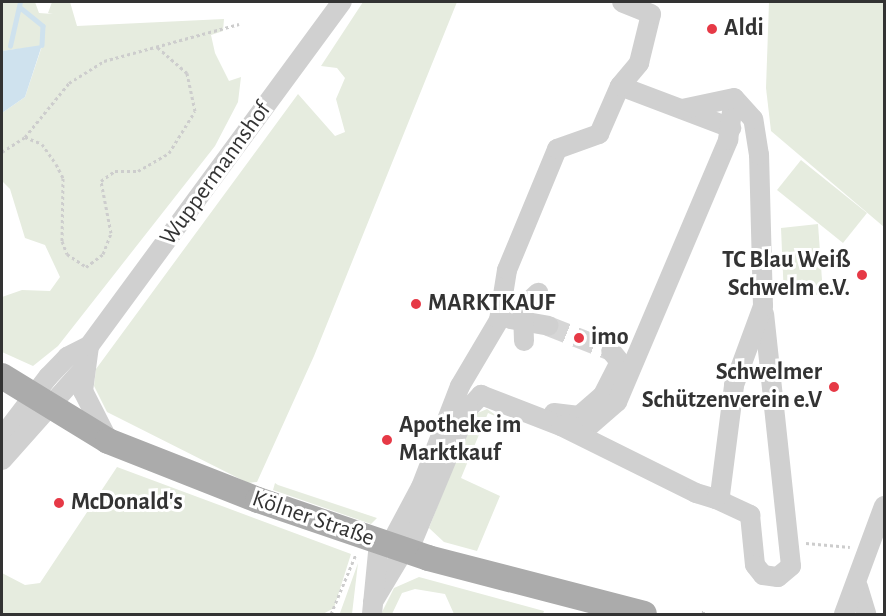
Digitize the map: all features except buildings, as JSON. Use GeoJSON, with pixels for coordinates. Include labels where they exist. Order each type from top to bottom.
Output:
{"type":"FeatureCollection","features":[{"type":"Feature","properties":{"kind":"main road","name":"Kölner Straße"},"geometry":{"type":"LineString","coordinates":[[2,376],[40,404],[108,441],[389,545],[644,615]]}},
{"type":"Feature","properties":{"kind":"street","name":"Wuppermannshof"},"geometry":{"type":"LineString","coordinates":[[108,441],[86,400],[84,368],[89,346],[342,2]]}},
{"type":"Feature","properties":{"kind":"street"},"geometry":{"type":"LineString","coordinates":[[373,608],[389,545],[421,487],[460,386],[499,320],[507,270],[557,149],[600,134],[621,86],[639,63],[651,14],[622,2]]}},
{"type":"Feature","properties":{"kind":"street"},"geometry":{"type":"LineString","coordinates":[[621,86],[731,128]]}},
{"type":"Feature","properties":{"kind":"street"},"geometry":{"type":"LineString","coordinates":[[682,109],[734,98]]}},
{"type":"Feature","properties":{"kind":"street"},"geometry":{"type":"LineString","coordinates":[[561,426],[587,428],[617,402],[731,128],[734,98]]}},
{"type":"Feature","properties":{"kind":"street"},"geometry":{"type":"LineString","coordinates":[[373,608],[389,545],[474,400],[490,396],[561,426],[750,515],[755,565],[763,575],[778,577],[791,566],[763,306],[759,155],[753,118],[734,98]]}},
{"type":"Feature","properties":{"kind":"street"},"geometry":{"type":"LineString","coordinates":[[524,341],[523,307],[538,293]]}},
{"type":"Feature","properties":{"kind":"street"},"geometry":{"type":"LineString","coordinates":[[716,500],[734,385],[763,306]]}},
{"type":"Feature","properties":{"kind":"street"},"geometry":{"type":"LineString","coordinates":[[499,320],[522,317],[548,327]]}},
{"type":"Feature","properties":{"kind":"street","name":"Wuppermannshof"},"geometry":{"type":"LineString","coordinates":[[2,460],[68,357],[89,346]]}},
{"type":"Feature","properties":{"kind":"street"},"geometry":{"type":"LineString","coordinates":[[525,411],[579,416],[613,381],[620,362],[611,351]]}},
{"type":"Feature","properties":{"kind":"street","name":"Wuppermannshof"},"geometry":{"type":"LineString","coordinates":[[2,437],[84,368]]}},
{"type":"Feature","properties":{"kind":"street"},"geometry":{"type":"LineString","coordinates":[[843,615],[858,587],[885,506]]}},
{"type":"Feature","properties":{"kind":"street"},"geometry":{"type":"LineString","coordinates":[[858,587],[864,612]]}},
{"type":"Feature","properties":{"kind":"path"},"geometry":{"type":"LineString","coordinates":[[2,152],[25,137],[69,83],[104,62],[239,24]]}},
{"type":"Feature","properties":{"kind":"path"},"geometry":{"type":"LineString","coordinates":[[25,137],[42,144],[63,178],[62,241],[67,254],[86,267],[103,254],[110,239],[101,181],[115,171],[138,171],[169,153],[195,111],[187,73],[156,46]]}},
{"type":"Feature","properties":{"kind":"path"},"geometry":{"type":"LineString","coordinates":[[331,615],[389,545]]}},
{"type":"Feature","properties":{"kind":"path"},"geometry":{"type":"LineString","coordinates":[[703,615],[704,609]]}},
{"type":"Feature","properties":{"kind":"shaded area"},"geometry":{"type":"Polygon","coordinates":[[[2,2],[35,2],[39,13],[53,14],[48,13],[52,2],[70,2],[77,26],[224,19],[223,31],[211,35],[215,53],[229,81],[241,77],[238,102],[215,146],[58,346],[33,366],[2,352],[2,297],[22,290],[50,291],[60,277],[45,245],[25,238],[10,189],[2,181],[2,113],[25,97],[42,46],[2,51],[2,2]]]}},
{"type":"Feature","properties":{"kind":"shaded area"},"geometry":{"type":"Polygon","coordinates":[[[363,2],[457,2],[314,356],[257,482],[248,483],[107,412],[94,386],[96,369],[298,94],[335,136],[345,132],[336,99],[345,78],[337,68],[321,66],[363,2]]]}},
{"type":"Feature","properties":{"kind":"shaded area"},"geometry":{"type":"Polygon","coordinates":[[[769,2],[884,2],[884,227],[771,131],[766,88],[769,2]]]}},
{"type":"Feature","properties":{"kind":"shaded area"},"geometry":{"type":"Polygon","coordinates":[[[801,160],[867,213],[843,243],[777,190],[801,160]]]}},
{"type":"Feature","properties":{"kind":"shaded area"},"geometry":{"type":"Polygon","coordinates":[[[818,224],[823,294],[784,297],[781,228],[818,224]]]}},
{"type":"Feature","properties":{"kind":"shaded area"},"geometry":{"type":"Polygon","coordinates":[[[487,409],[500,418],[488,413],[461,478],[500,496],[477,551],[444,542],[429,528],[473,415],[487,409]]]}},
{"type":"Feature","properties":{"kind":"shaded area"},"geometry":{"type":"Polygon","coordinates":[[[117,467],[351,554],[334,608],[323,614],[2,614],[2,573],[25,585],[40,583],[117,467]]]}},
{"type":"Feature","properties":{"kind":"shaded area"},"geometry":{"type":"Polygon","coordinates":[[[275,483],[377,518],[371,524],[273,490],[275,483]]]}},
{"type":"Feature","properties":{"kind":"shaded area"},"geometry":{"type":"Polygon","coordinates":[[[358,563],[352,614],[338,614],[340,613],[358,563]]]}},
{"type":"Feature","properties":{"kind":"shaded area"},"geometry":{"type":"Polygon","coordinates":[[[419,577],[544,611],[543,614],[454,614],[445,594],[415,589],[402,593],[392,614],[381,614],[394,588],[419,577]]]}},
{"type":"Feature","properties":{"kind":"water"},"geometry":{"type":"Polygon","coordinates":[[[42,45],[25,97],[2,113],[2,51],[42,45]]]}},
{"type":"Feature","properties":{"kind":"waterway"},"geometry":{"type":"LineString","coordinates":[[10,46],[20,2]]}},
{"type":"Feature","properties":{"kind":"waterway"},"geometry":{"type":"LineString","coordinates":[[21,8],[43,26],[42,45]]}},
{"type":"Feature","properties":{"kind":"tunnel"},"geometry":{"type":"LineString","coordinates":[[548,326],[611,351]]}},
{"type":"Feature","properties":{"kind":"place","name":"Aldi"},"geometry":{"type":"Point","coordinates":[712,29]}},
{"type":"Feature","properties":{"kind":"place","name":"TC Blau Weiß Schwelm e.V."},"geometry":{"type":"Point","coordinates":[862,275]}},
{"type":"Feature","properties":{"kind":"place","name":"MARKTKAUF"},"geometry":{"type":"Point","coordinates":[416,304]}},
{"type":"Feature","properties":{"kind":"place","name":"imo"},"geometry":{"type":"Point","coordinates":[579,338]}},
{"type":"Feature","properties":{"kind":"place","name":"Schwelmer Schützenverein e.V"},"geometry":{"type":"Point","coordinates":[834,387]}},
{"type":"Feature","properties":{"kind":"place","name":"Apotheke im Marktkauf"},"geometry":{"type":"Point","coordinates":[387,440]}},
{"type":"Feature","properties":{"kind":"place","name":"McDonald's"},"geometry":{"type":"Point","coordinates":[59,503]}}]}
